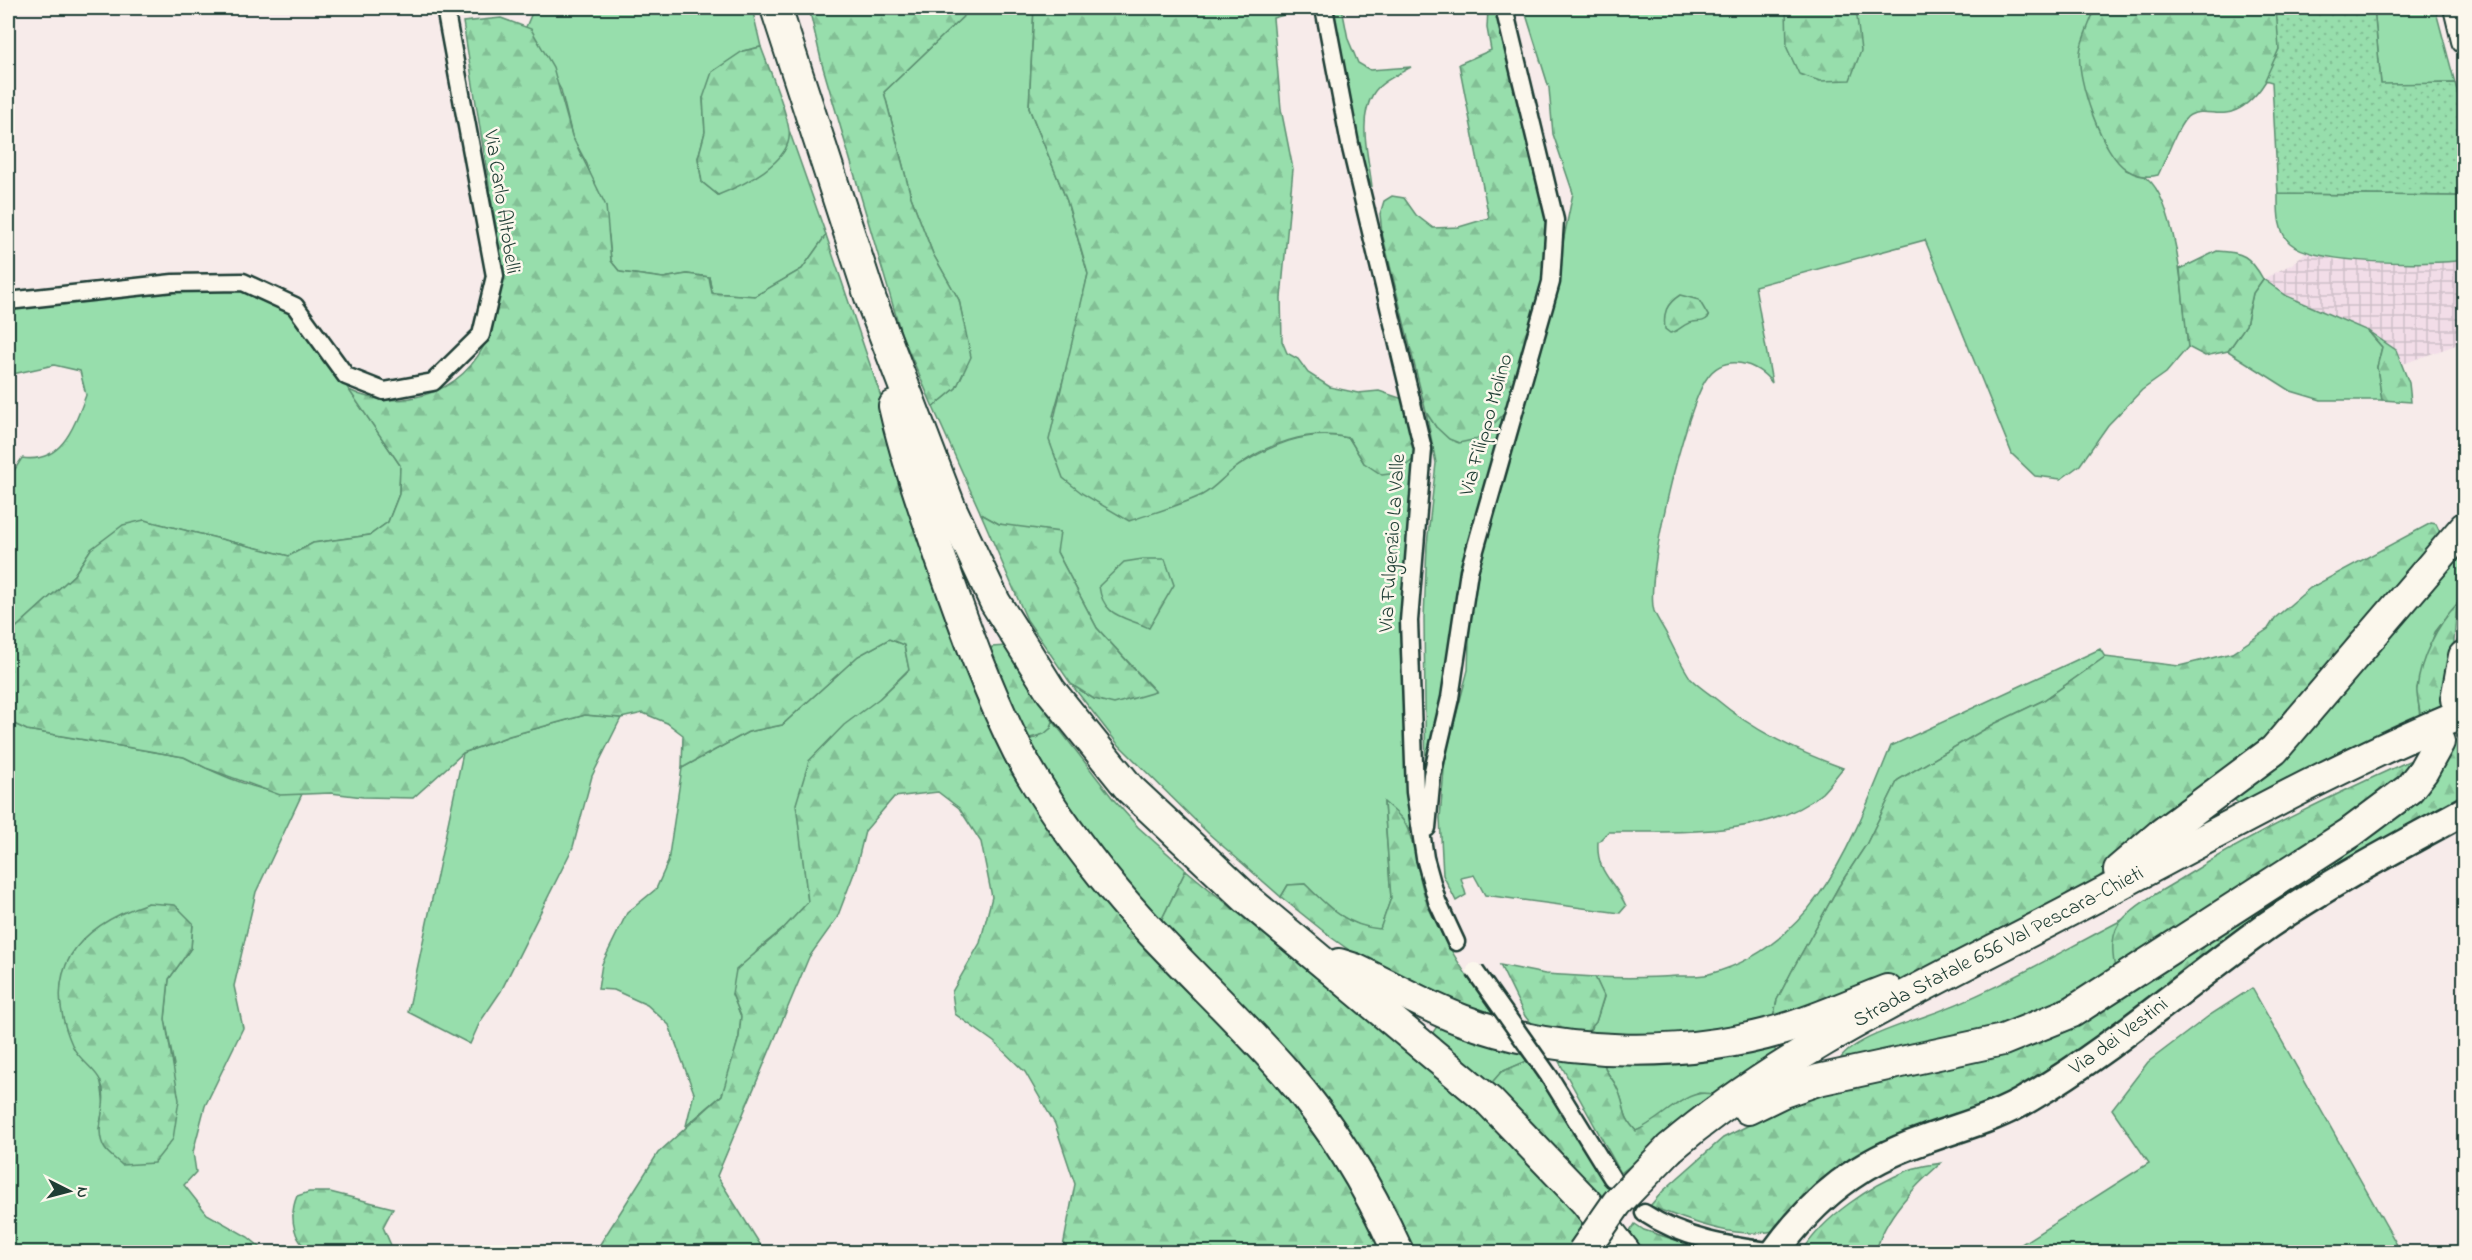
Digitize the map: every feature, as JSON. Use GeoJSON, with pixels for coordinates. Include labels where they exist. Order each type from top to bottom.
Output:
{"type":"FeatureCollection","features":[{"type":"Feature","properties":{"kind":"highway"},"geometry":{"type":"LineString","coordinates":[[776,8],[871,300],[917,423],[971,556],[1011,630],[1051,691],[1130,789],[1247,899],[1490,1101],[1586,1201],[1625,1252]]}},
{"type":"Feature","properties":{"kind":"highway"},"geometry":{"type":"LineString","coordinates":[[795,8],[795,72]]}},
{"type":"Feature","properties":{"kind":"highway"},"geometry":{"type":"LineString","coordinates":[[871,300],[905,456],[983,674],[1018,751],[1054,811],[1104,877],[1154,934],[1288,1074],[1317,1112],[1348,1153],[1398,1252]]}},
{"type":"Feature","properties":{"kind":"highway"},"geometry":{"type":"LineString","coordinates":[[2071,910],[2160,836],[2274,750],[2464,528]]}},
{"type":"Feature","properties":{"kind":"highway"},"geometry":{"type":"LineString","coordinates":[[2460,706],[2464,656]]}},
{"type":"Feature","properties":{"kind":"highway","name":"Strada Statale 656 Val Pescara-Chieti"},"geometry":{"type":"LineString","coordinates":[[1582,1252],[1617,1203],[1670,1148],[1742,1093],[1806,1053],[2010,942],[2460,706]]}},
{"type":"Feature","properties":{"kind":"highway"},"geometry":{"type":"LineString","coordinates":[[1670,1148],[1783,1092],[1851,1071],[2002,1040],[2072,1012],[2350,833],[2409,789],[2423,771],[2439,742]]}},
{"type":"Feature","properties":{"kind":"highway"},"geometry":{"type":"LineString","coordinates":[[1318,958],[1356,969],[1428,1006],[1523,1038],[1614,1049],[1679,1049],[1793,1026],[2010,942]]}},
{"type":"Feature","properties":{"kind":"main road","name":"Via dei Vestini"},"geometry":{"type":"LineString","coordinates":[[1775,1252],[1806,1213],[1834,1187],[1863,1166],[1892,1152],[1984,1120],[2027,1100],[2068,1074],[2269,925],[2357,868],[2464,811]]}},
{"type":"Feature","properties":{"kind":"street","name":"Via Carlo Altobelli"},"geometry":{"type":"LineString","coordinates":[[8,300],[173,284],[243,282],[295,306],[346,376],[384,391],[433,382],[481,335],[495,276],[445,8]]}},
{"type":"Feature","properties":{"kind":"street","name":"Via Fulgenzio La Valle"},"geometry":{"type":"LineString","coordinates":[[1324,8],[1350,144],[1423,449],[1409,621],[1415,792],[1425,858],[1437,901],[1456,942]]}},
{"type":"Feature","properties":{"kind":"street","name":"Via Filippo Molino"},"geometry":{"type":"LineString","coordinates":[[1425,858],[1432,775],[1450,698],[1469,571],[1551,282],[1555,220],[1504,8]]}},
{"type":"Feature","properties":{"kind":"street"},"geometry":{"type":"LineString","coordinates":[[2456,8],[2464,41]]}},
{"type":"Feature","properties":{"kind":"street"},"geometry":{"type":"LineString","coordinates":[[1475,971],[1550,1076],[1612,1178]]}},
{"type":"Feature","properties":{"kind":"street"},"geometry":{"type":"LineString","coordinates":[[1644,1213],[1661,1224],[1702,1239],[1735,1247],[1775,1252]]}},
{"type":"Feature","properties":{"kind":"shaded area"},"geometry":{"type":"Polygon","coordinates":[[[2307,251],[2336,260],[2464,260],[2464,342],[2403,364],[2396,350],[2368,331],[2287,296],[2263,279],[2292,264],[2307,251]]]}},
{"type":"Feature","properties":{"kind":"green space"},"geometry":{"type":"Polygon","coordinates":[[[534,8],[752,8],[761,47],[743,51],[703,98],[705,132],[698,158],[702,182],[718,195],[784,151],[790,133],[826,235],[802,269],[755,296],[712,293],[709,277],[687,274],[663,278],[620,272],[611,261],[609,236],[587,164],[572,136],[561,90],[526,27],[534,8]]]}},
{"type":"Feature","properties":{"kind":"green space"},"geometry":{"type":"Polygon","coordinates":[[[809,8],[972,8],[884,92],[911,197],[933,254],[959,300],[971,357],[956,388],[933,407],[901,333],[822,64],[809,8]]]}},
{"type":"Feature","properties":{"kind":"green space"},"geometry":{"type":"Polygon","coordinates":[[[972,8],[1034,8],[1029,108],[1067,201],[1088,274],[1074,341],[1053,416],[1234,469],[1274,446],[1318,435],[1349,438],[1364,463],[1416,457],[1404,606],[1403,688],[1410,832],[1402,819],[1384,803],[1391,898],[1380,930],[1347,920],[1329,908],[1305,884],[1288,885],[1281,897],[1209,834],[1117,743],[1071,684],[1094,699],[1155,691],[1097,628],[1057,552],[1028,530],[999,524],[981,514],[933,407],[956,388],[970,357],[959,300],[933,254],[911,197],[884,92],[972,8]]]}},
{"type":"Feature","properties":{"kind":"green space"},"geometry":{"type":"Polygon","coordinates":[[[1034,8],[1290,8],[1291,13],[1273,18],[1281,109],[1293,169],[1281,298],[1282,341],[1287,353],[1298,359],[1308,373],[1330,387],[1358,393],[1379,391],[1403,399],[1416,457],[1397,473],[1382,475],[1364,463],[1349,438],[1334,435],[1303,437],[1274,446],[1246,460],[1202,495],[1129,521],[1083,494],[1063,478],[1049,440],[1088,274],[1067,201],[1029,108],[1034,8]]]}},
{"type":"Feature","properties":{"kind":"green space"},"geometry":{"type":"Polygon","coordinates":[[[1331,8],[1342,8],[1348,39],[1358,63],[1370,70],[1411,67],[1380,86],[1368,104],[1365,139],[1372,187],[1362,165],[1331,8]]]}},
{"type":"Feature","properties":{"kind":"green space"},"geometry":{"type":"Polygon","coordinates":[[[1488,8],[1498,8],[1550,226],[1543,282],[1519,382],[1505,413],[1477,439],[1459,443],[1449,439],[1436,427],[1426,412],[1382,233],[1380,214],[1384,201],[1392,196],[1404,198],[1416,215],[1433,228],[1459,227],[1489,218],[1459,64],[1491,50],[1487,28],[1488,8]]]}},
{"type":"Feature","properties":{"kind":"green space"},"geometry":{"type":"Polygon","coordinates":[[[1524,8],[2095,8],[2093,16],[2126,170],[2147,178],[2157,191],[2166,210],[2178,258],[2184,308],[2188,347],[2166,373],[2142,390],[2108,425],[2080,465],[2061,479],[2035,476],[2012,454],[1925,240],[1755,286],[1772,383],[1758,370],[1740,363],[1731,363],[1714,370],[1698,395],[1678,455],[1661,530],[1655,565],[1654,611],[1684,669],[1697,684],[1760,730],[1809,755],[1843,768],[1822,793],[1800,808],[1775,818],[1720,829],[1608,832],[1598,842],[1598,853],[1603,870],[1626,906],[1620,913],[1485,895],[1474,875],[1461,878],[1466,895],[1456,901],[1443,875],[1440,818],[1445,758],[1468,670],[1470,613],[1487,519],[1559,262],[1573,193],[1553,134],[1549,88],[1524,8]]]}},
{"type":"Feature","properties":{"kind":"green space"},"geometry":{"type":"Polygon","coordinates":[[[1786,8],[1856,8],[1861,51],[1850,80],[1820,81],[1799,74],[1787,48],[1786,8]]]}},
{"type":"Feature","properties":{"kind":"green space"},"geometry":{"type":"Polygon","coordinates":[[[2095,8],[2276,8],[2280,34],[2277,58],[2261,88],[2245,105],[2226,113],[2199,112],[2186,118],[2158,175],[2142,176],[2127,170],[2118,162],[2101,134],[2087,98],[2082,80],[2080,52],[2095,8]]]}},
{"type":"Feature","properties":{"kind":"green space"},"geometry":{"type":"Polygon","coordinates":[[[2276,8],[2374,8],[2381,84],[2455,83],[2464,114],[2464,196],[2278,194],[2272,82],[2265,80],[2279,49],[2276,8]]]}},
{"type":"Feature","properties":{"kind":"green space"},"geometry":{"type":"Polygon","coordinates":[[[2374,8],[2435,8],[2455,83],[2381,85],[2374,8]]]}},
{"type":"Feature","properties":{"kind":"green space"},"geometry":{"type":"Polygon","coordinates":[[[501,18],[531,29],[553,67],[572,136],[606,206],[611,261],[620,272],[663,278],[687,274],[709,277],[712,293],[755,296],[802,269],[826,235],[984,700],[1150,941],[1343,1157],[1388,1252],[1062,1252],[1075,1184],[1055,1124],[1025,1072],[994,1042],[955,1014],[952,992],[980,943],[992,897],[981,842],[959,808],[938,792],[894,797],[865,831],[856,868],[837,918],[809,957],[717,1176],[765,1252],[595,1252],[658,1153],[722,1095],[739,1037],[741,1016],[732,994],[736,970],[783,929],[808,902],[796,804],[809,761],[844,725],[880,698],[909,670],[904,645],[889,639],[858,656],[782,725],[748,732],[682,768],[683,735],[667,723],[643,713],[621,718],[585,715],[509,736],[463,753],[413,798],[363,797],[331,793],[280,795],[206,768],[184,757],[27,730],[12,723],[8,713],[8,635],[74,575],[91,549],[123,525],[144,520],[289,556],[313,543],[370,535],[388,522],[399,494],[400,465],[349,390],[364,396],[387,400],[411,398],[436,391],[456,379],[472,364],[493,324],[501,277],[500,253],[463,22],[501,18]]]}},
{"type":"Feature","properties":{"kind":"green space"},"geometry":{"type":"Polygon","coordinates":[[[761,47],[784,110],[789,130],[788,142],[775,162],[764,171],[740,186],[718,195],[702,182],[698,158],[705,132],[703,98],[712,72],[743,51],[761,47]]]}},
{"type":"Feature","properties":{"kind":"green space"},"geometry":{"type":"Polygon","coordinates":[[[2278,194],[2464,196],[2464,260],[2426,263],[2374,262],[2323,256],[2303,250],[2290,243],[2283,233],[2279,220],[2278,194]]]}},
{"type":"Feature","properties":{"kind":"green space"},"geometry":{"type":"Polygon","coordinates":[[[2217,251],[2240,254],[2250,260],[2263,279],[2253,293],[2246,325],[2228,351],[2205,356],[2188,347],[2180,269],[2217,251]]]}},
{"type":"Feature","properties":{"kind":"green space"},"geometry":{"type":"Polygon","coordinates":[[[2263,279],[2287,296],[2368,331],[2382,347],[2377,367],[2382,400],[2321,400],[2291,391],[2228,351],[2246,325],[2253,293],[2263,279]]]}},
{"type":"Feature","properties":{"kind":"green space"},"geometry":{"type":"Polygon","coordinates":[[[219,289],[248,292],[295,310],[400,465],[399,494],[388,522],[370,535],[313,543],[289,556],[144,520],[91,549],[74,575],[8,635],[8,480],[22,458],[36,458],[57,449],[71,431],[86,395],[80,371],[54,365],[8,375],[8,310],[131,293],[219,289]]]}},
{"type":"Feature","properties":{"kind":"green space"},"geometry":{"type":"Polygon","coordinates":[[[1680,295],[1699,300],[1709,317],[1702,321],[1689,323],[1670,333],[1665,329],[1665,314],[1671,302],[1680,295]]]}},
{"type":"Feature","properties":{"kind":"green space"},"geometry":{"type":"Polygon","coordinates":[[[2368,331],[2396,350],[2409,383],[2411,402],[2382,400],[2377,367],[2382,347],[2368,331]]]}},
{"type":"Feature","properties":{"kind":"green space"},"geometry":{"type":"Polygon","coordinates":[[[1519,382],[1426,792],[1424,618],[1427,545],[1436,463],[1426,412],[1436,427],[1519,382]]]}},
{"type":"Feature","properties":{"kind":"green space"},"geometry":{"type":"Polygon","coordinates":[[[981,514],[999,524],[1060,532],[1057,552],[1097,628],[1155,692],[1114,704],[1094,699],[1071,684],[1027,620],[981,514]]]}},
{"type":"Feature","properties":{"kind":"green space"},"geometry":{"type":"Polygon","coordinates":[[[2431,523],[2436,524],[2442,537],[2268,747],[2130,850],[2084,890],[1931,970],[1790,1023],[1777,1022],[1774,1014],[1777,1000],[1839,886],[1866,845],[1898,780],[1994,724],[2044,700],[2105,657],[2179,666],[2232,653],[2268,629],[2275,618],[2310,588],[2431,523]]]}},
{"type":"Feature","properties":{"kind":"green space"},"geometry":{"type":"Polygon","coordinates":[[[2464,545],[2464,585],[2457,604],[2435,632],[2417,688],[2420,718],[2243,808],[2234,799],[2305,728],[2464,545]]]}},
{"type":"Feature","properties":{"kind":"green space"},"geometry":{"type":"Polygon","coordinates":[[[1165,559],[1174,585],[1149,628],[1123,618],[1110,610],[1101,596],[1099,586],[1124,562],[1165,559]]]}},
{"type":"Feature","properties":{"kind":"green space"},"geometry":{"type":"Polygon","coordinates":[[[2457,604],[2449,703],[2420,718],[2417,689],[2422,666],[2436,632],[2457,604]]]}},
{"type":"Feature","properties":{"kind":"green space"},"geometry":{"type":"Polygon","coordinates":[[[889,639],[904,645],[909,669],[880,698],[797,804],[808,902],[783,929],[758,949],[732,994],[741,1016],[739,1037],[729,1076],[722,1095],[686,1126],[694,1093],[669,1025],[647,1005],[614,990],[598,989],[602,964],[627,913],[656,889],[668,862],[682,768],[748,732],[782,725],[858,656],[889,639]]]}},
{"type":"Feature","properties":{"kind":"green space"},"geometry":{"type":"Polygon","coordinates":[[[1006,646],[1053,721],[1051,728],[1044,734],[1023,740],[987,660],[992,647],[1006,646]]]}},
{"type":"Feature","properties":{"kind":"green space"},"geometry":{"type":"Polygon","coordinates":[[[2100,649],[2105,657],[2044,700],[1994,724],[1898,780],[1866,845],[1839,886],[1777,1000],[1774,1014],[1777,1022],[1680,1045],[1587,1033],[1596,1022],[1604,997],[1595,977],[1705,975],[1746,960],[1778,940],[1804,914],[1826,884],[1862,816],[1891,746],[2100,649]]]}},
{"type":"Feature","properties":{"kind":"green space"},"geometry":{"type":"Polygon","coordinates":[[[8,713],[12,723],[27,730],[184,757],[241,783],[272,791],[302,794],[256,892],[234,986],[243,1028],[205,1106],[193,1152],[196,1172],[184,1185],[207,1214],[248,1237],[266,1252],[8,1252],[8,713]],[[193,923],[101,1082],[104,1105],[99,1128],[174,1065],[165,1019],[169,979],[191,948],[193,923]]]}},
{"type":"Feature","properties":{"kind":"green space"},"geometry":{"type":"Polygon","coordinates":[[[585,715],[621,718],[592,776],[573,847],[501,991],[480,1022],[470,1044],[408,1012],[463,753],[509,736],[585,715]]]}},
{"type":"Feature","properties":{"kind":"green space"},"geometry":{"type":"Polygon","coordinates":[[[1053,721],[1114,800],[1138,827],[1186,870],[1157,929],[1023,740],[1036,738],[1051,728],[1053,721]]]}},
{"type":"Feature","properties":{"kind":"green space"},"geometry":{"type":"Polygon","coordinates":[[[2464,736],[2464,803],[2058,1072],[1781,1229],[1749,1233],[1732,1231],[1698,1223],[1650,1206],[1663,1191],[1723,1138],[1826,1087],[1975,1060],[2051,1038],[2115,1003],[2205,935],[2434,779],[2457,739],[2464,736]]]}},
{"type":"Feature","properties":{"kind":"green space"},"geometry":{"type":"Polygon","coordinates":[[[2420,756],[2407,783],[2116,974],[2113,944],[2116,930],[2124,918],[2137,906],[2212,860],[2271,828],[2420,756]]]}},
{"type":"Feature","properties":{"kind":"green space"},"geometry":{"type":"Polygon","coordinates":[[[1384,802],[1406,825],[1410,834],[1428,906],[1443,937],[1501,1024],[1386,976],[1332,938],[1281,897],[1288,885],[1305,884],[1330,908],[1347,920],[1380,929],[1391,898],[1384,802]]]}},
{"type":"Feature","properties":{"kind":"green space"},"geometry":{"type":"Polygon","coordinates":[[[1186,870],[1315,977],[1381,1024],[1509,1134],[1587,1220],[1566,1252],[1409,1252],[1157,929],[1186,870]]]}},
{"type":"Feature","properties":{"kind":"green space"},"geometry":{"type":"Polygon","coordinates":[[[148,903],[175,905],[193,923],[191,948],[169,979],[165,1019],[179,1100],[173,1139],[154,1163],[122,1165],[105,1149],[101,1141],[100,1125],[104,1099],[101,1082],[73,1047],[64,1020],[60,996],[63,974],[71,956],[84,939],[101,925],[148,903]]]}},
{"type":"Feature","properties":{"kind":"green space"},"geometry":{"type":"Polygon","coordinates":[[[2122,920],[2115,936],[2116,974],[2056,1012],[1979,1036],[1838,1063],[1843,1055],[1863,1041],[1972,997],[2023,973],[2122,920]]]}},
{"type":"Feature","properties":{"kind":"green space"},"geometry":{"type":"Polygon","coordinates":[[[1500,965],[1545,974],[1595,977],[1604,996],[1596,1022],[1587,1033],[1541,1037],[1525,1016],[1500,965]]]}},
{"type":"Feature","properties":{"kind":"green space"},"geometry":{"type":"Polygon","coordinates":[[[2252,988],[2401,1252],[2009,1252],[2149,1163],[2112,1109],[2148,1062],[2210,1015],[2252,988]]]}},
{"type":"Feature","properties":{"kind":"green space"},"geometry":{"type":"Polygon","coordinates":[[[1439,1023],[1513,1044],[1527,1061],[1501,1072],[1489,1086],[1432,1034],[1439,1023]]]}},
{"type":"Feature","properties":{"kind":"green space"},"geometry":{"type":"Polygon","coordinates":[[[1771,1045],[1781,1057],[1718,1095],[1699,1093],[1679,1103],[1653,1124],[1636,1131],[1628,1120],[1620,1094],[1604,1064],[1682,1064],[1771,1045]]]}},
{"type":"Feature","properties":{"kind":"green space"},"geometry":{"type":"Polygon","coordinates":[[[1557,1058],[1604,1064],[1620,1094],[1628,1120],[1636,1131],[1690,1096],[1703,1093],[1718,1095],[1621,1173],[1557,1058]]]}},
{"type":"Feature","properties":{"kind":"green space"},"geometry":{"type":"Polygon","coordinates":[[[1527,1061],[1612,1184],[1595,1206],[1489,1086],[1501,1072],[1527,1061]]]}},
{"type":"Feature","properties":{"kind":"green space"},"geometry":{"type":"Polygon","coordinates":[[[1941,1163],[1911,1192],[1893,1215],[1876,1252],[1802,1252],[1835,1214],[1864,1193],[1909,1170],[1941,1163]]]}},
{"type":"Feature","properties":{"kind":"green space"},"geometry":{"type":"Polygon","coordinates":[[[309,1192],[330,1192],[393,1208],[383,1227],[394,1252],[337,1254],[309,1249],[298,1238],[293,1212],[297,1196],[309,1192]]]}},
{"type":"Feature","properties":{"kind":"green space"},"geometry":{"type":"Polygon","coordinates":[[[1635,1224],[1644,1230],[1713,1252],[1637,1252],[1627,1236],[1635,1224]]]}}]}
